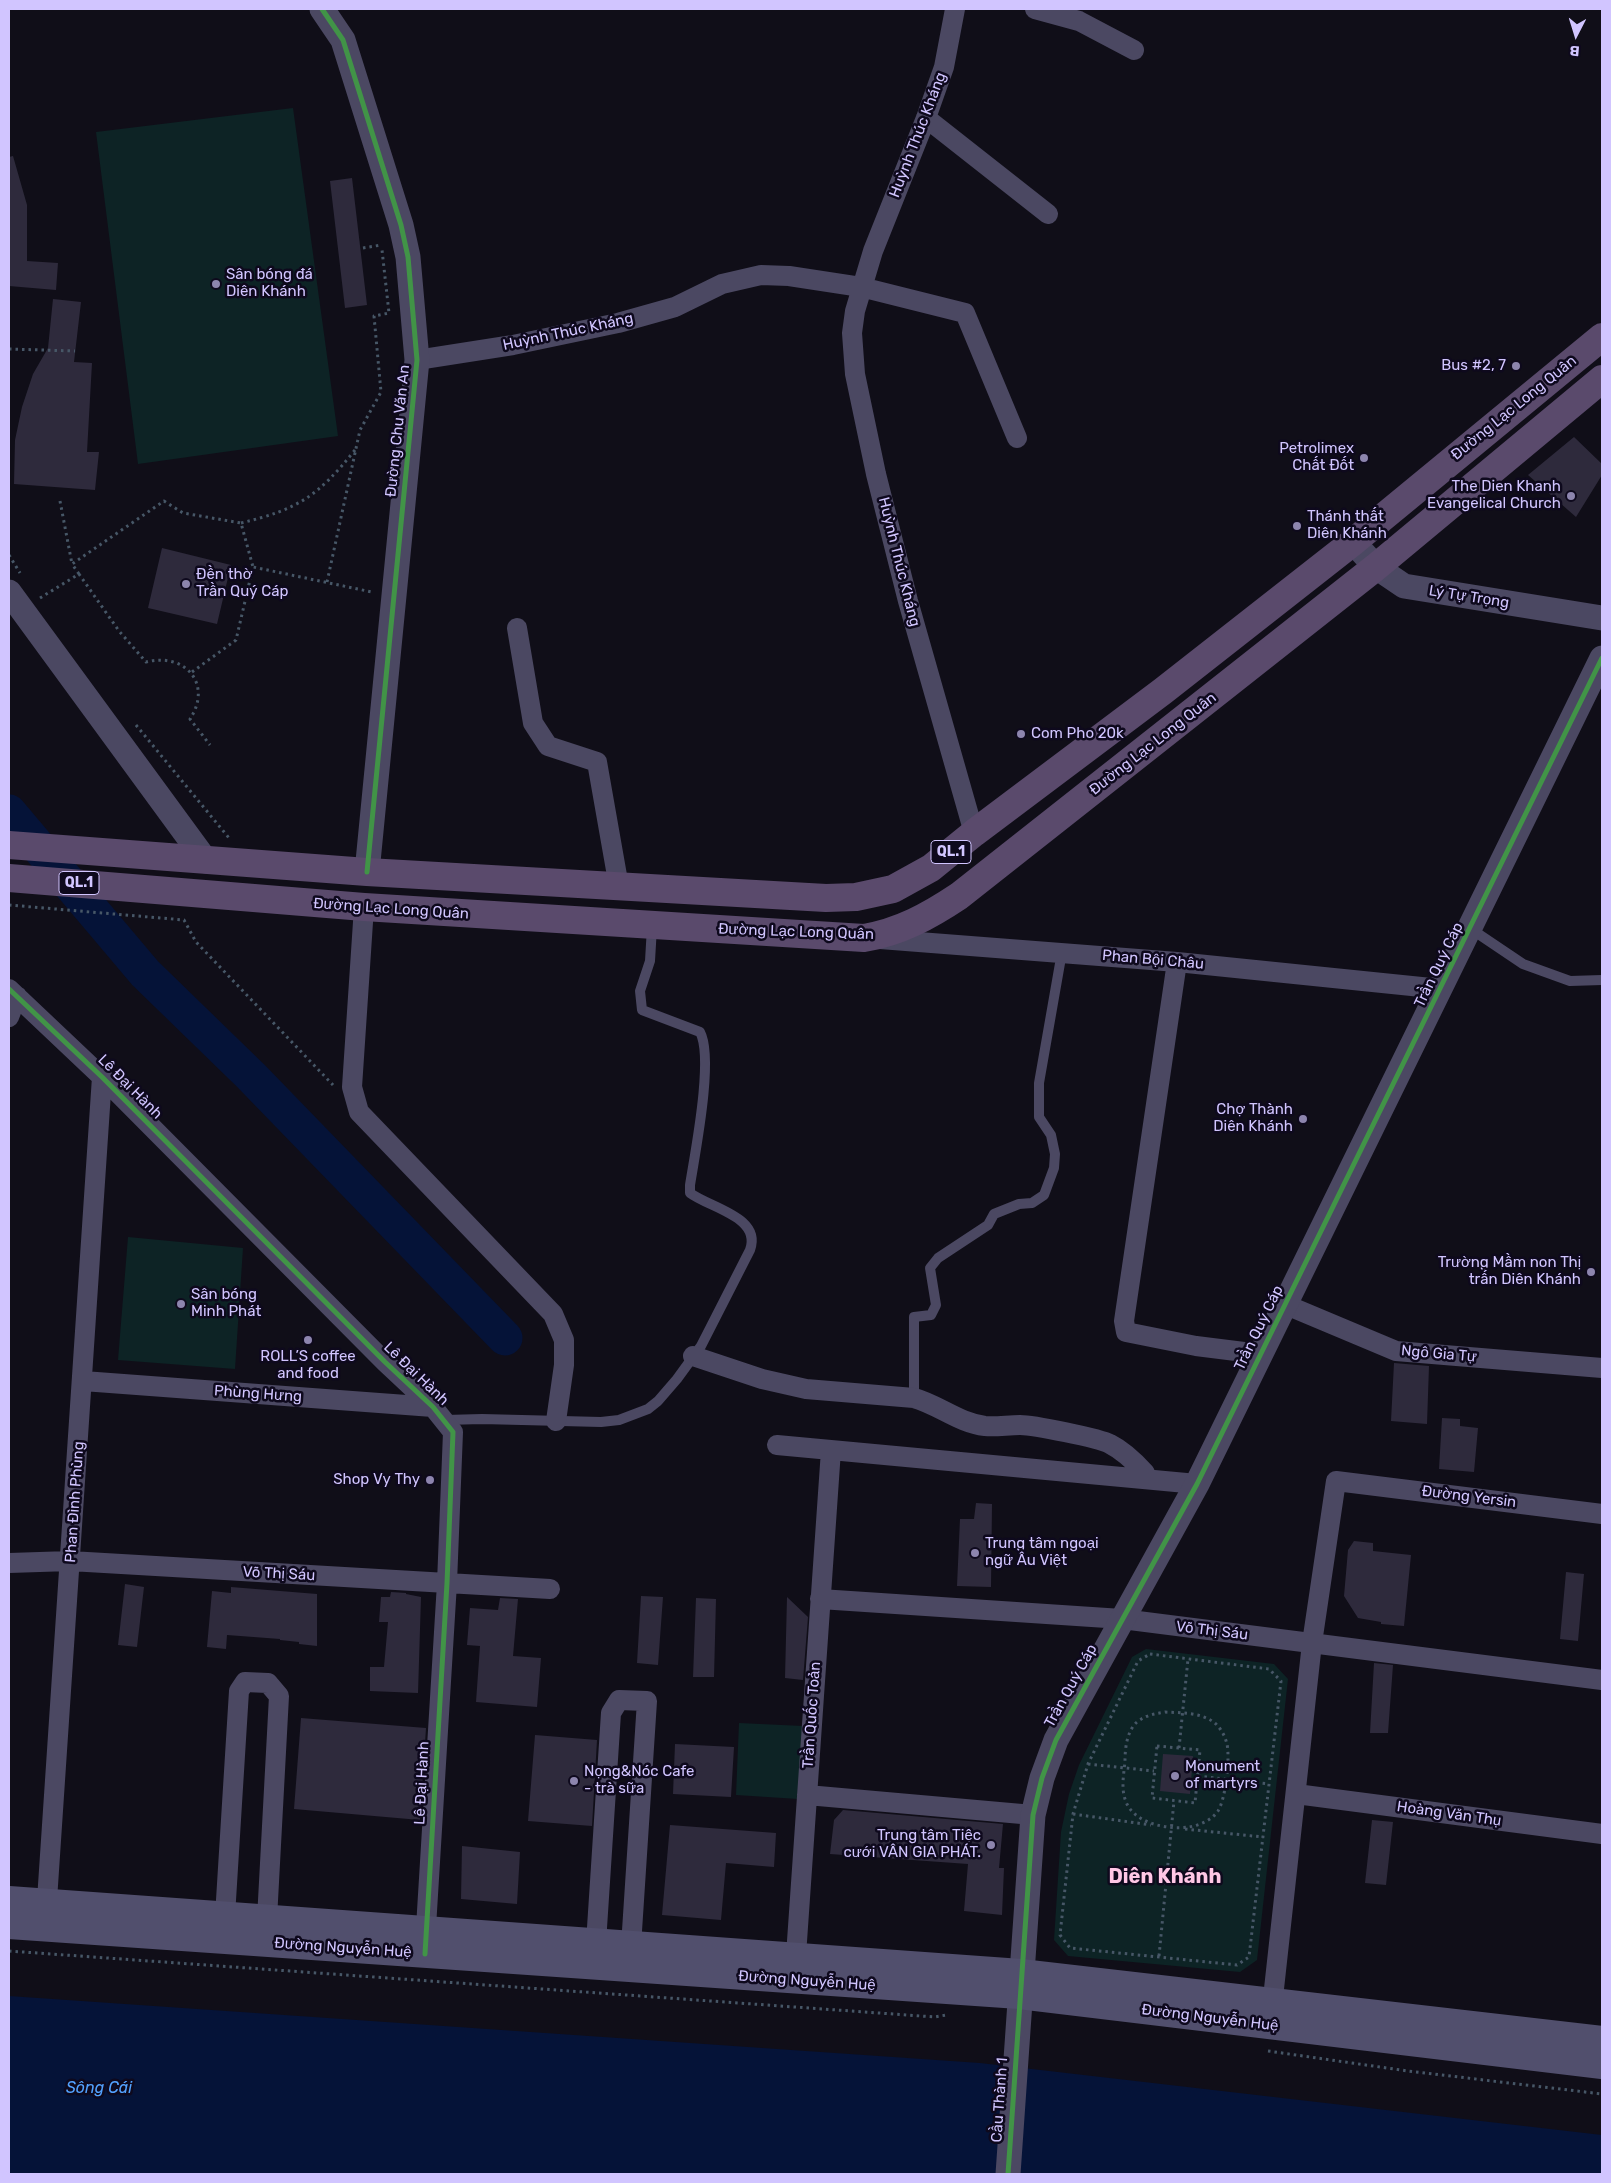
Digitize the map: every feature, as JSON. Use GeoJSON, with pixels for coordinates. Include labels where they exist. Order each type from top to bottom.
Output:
{"type":"FeatureCollection","features":[{"type":"Feature","properties":{"kind":"main road","name":"Đường Lạc Long Quân"},"geometry":{"type":"LineString","coordinates":[[9,845],[133,856],[366,872],[826,898],[856,897],[893,889],[932,868],[974,833],[1162,691],[1353,542],[1602,337]]}},
{"type":"Feature","properties":{"kind":"main road","name":"Đường Lạc Long Quân"},"geometry":{"type":"LineString","coordinates":[[9,878],[364,907],[652,926],[864,938],[884,934],[918,921],[959,896],[1376,568],[1602,379]]}},
{"type":"Feature","properties":{"kind":"main road","name":"Đường Nguyễn Huệ"},"geometry":{"type":"LineString","coordinates":[[9,1900],[46,1915],[1020,1984],[1268,2025],[1602,2065]]}},
{"type":"Feature","properties":{"kind":"main road","name":"Đường Nguyễn Huệ"},"geometry":{"type":"LineString","coordinates":[[9,1925],[46,1915],[226,1916],[266,1919],[425,1942],[596,1943],[795,1968]]}},
{"type":"Feature","properties":{"kind":"main road","name":"Đường Nguyễn Huệ"},"geometry":{"type":"LineString","coordinates":[[1268,2025],[1602,2040]]}},
{"type":"Feature","properties":{"kind":"street","name":"Đường Chu Văn An"},"geometry":{"type":"LineString","coordinates":[[322,9],[343,40],[401,225],[408,257],[417,360],[366,872]]}},
{"type":"Feature","properties":{"kind":"street","name":"Huỳnh Thúc Kháng"},"geometry":{"type":"LineString","coordinates":[[955,9],[944,67],[926,118],[873,251],[861,287],[852,333],[855,374],[876,474],[908,601],[974,833]]}},
{"type":"Feature","properties":{"kind":"street"},"geometry":{"type":"LineString","coordinates":[[1034,9],[1079,21],[1134,50]]}},
{"type":"Feature","properties":{"kind":"street"},"geometry":{"type":"LineString","coordinates":[[926,118],[1048,214]]}},
{"type":"Feature","properties":{"kind":"street","name":"Huỳnh Thúc Kháng"},"geometry":{"type":"LineString","coordinates":[[417,360],[513,345],[618,323],[675,307],[722,284],[754,276],[789,276],[861,287],[965,313],[1018,438]]}},
{"type":"Feature","properties":{"kind":"street","name":"Lý Tự Trọng"},"geometry":{"type":"LineString","coordinates":[[1353,542],[1376,568],[1404,586],[1602,618]]}},
{"type":"Feature","properties":{"kind":"street"},"geometry":{"type":"LineString","coordinates":[[9,592],[206,861]]}},
{"type":"Feature","properties":{"kind":"street"},"geometry":{"type":"LineString","coordinates":[[517,628],[533,723],[548,746],[597,762],[619,887]]}},
{"type":"Feature","properties":{"kind":"street","name":"Trần Quý Cáp"},"geometry":{"type":"LineString","coordinates":[[1017,2028],[1032,1815],[1042,1778],[1056,1740],[1197,1484],[1284,1304],[1471,929],[1602,658]]}},
{"type":"Feature","properties":{"kind":"street"},"geometry":{"type":"LineString","coordinates":[[364,907],[352,1087],[359,1112],[553,1314],[564,1340],[564,1365],[556,1421]]}},
{"type":"Feature","properties":{"kind":"street","name":"Phan Bội Châu"},"geometry":{"type":"LineString","coordinates":[[864,938],[1177,962],[1441,990]]}},
{"type":"Feature","properties":{"kind":"street"},"geometry":{"type":"LineString","coordinates":[[1177,962],[1124,1321],[1126,1332],[1196,1346],[1260,1354]]}},
{"type":"Feature","properties":{"kind":"street"},"geometry":{"type":"LineString","coordinates":[[9,1017],[13,993]]}},
{"type":"Feature","properties":{"kind":"street","name":"Lê Đại Hành"},"geometry":{"type":"LineString","coordinates":[[13,993],[102,1077],[439,1414],[453,1432],[447,1583],[425,1942]]}},
{"type":"Feature","properties":{"kind":"street","name":"Phan Đình Phùng"},"geometry":{"type":"LineString","coordinates":[[46,1915],[84,1382],[102,1077]]}},
{"type":"Feature","properties":{"kind":"street","name":"Ngô Gia Tự"},"geometry":{"type":"LineString","coordinates":[[1284,1304],[1396,1351],[1602,1368]]}},
{"type":"Feature","properties":{"kind":"street"},"geometry":{"type":"LineString","coordinates":[[693,1356],[762,1379],[806,1389],[914,1398],[931,1403],[956,1418],[985,1426],[1020,1425],[1036,1427],[1108,1443],[1132,1459],[1145,1473],[1145,1479]]}},
{"type":"Feature","properties":{"kind":"street","name":"Phùng Hưng"},"geometry":{"type":"LineString","coordinates":[[84,1382],[439,1414]]}},
{"type":"Feature","properties":{"kind":"street"},"geometry":{"type":"LineString","coordinates":[[777,1445],[1197,1484]]}},
{"type":"Feature","properties":{"kind":"street","name":"Trần Quốc Toản"},"geometry":{"type":"LineString","coordinates":[[795,1968],[830,1450]]}},
{"type":"Feature","properties":{"kind":"street","name":"Đường Yersin"},"geometry":{"type":"LineString","coordinates":[[1312,1644],[1336,1480],[1602,1514]]}},
{"type":"Feature","properties":{"kind":"street","name":"Võ Thị Sáu"},"geometry":{"type":"LineString","coordinates":[[9,1563],[70,1561],[550,1589]]}},
{"type":"Feature","properties":{"kind":"street","name":"Võ Thị Sáu"},"geometry":{"type":"LineString","coordinates":[[820,1600],[1122,1619],[1602,1680]]}},
{"type":"Feature","properties":{"kind":"street"},"geometry":{"type":"LineString","coordinates":[[1268,2025],[1312,1644]]}},
{"type":"Feature","properties":{"kind":"street"},"geometry":{"type":"LineString","coordinates":[[226,1916],[239,1691],[245,1682],[268,1683],[279,1696],[266,1919]]}},
{"type":"Feature","properties":{"kind":"street"},"geometry":{"type":"LineString","coordinates":[[596,1943],[611,1713],[619,1700],[647,1701],[631,1946]]}},
{"type":"Feature","properties":{"kind":"street","name":"Hoàng Văn Thụ"},"geometry":{"type":"LineString","coordinates":[[1296,1794],[1602,1834]]}},
{"type":"Feature","properties":{"kind":"street"},"geometry":{"type":"LineString","coordinates":[[807,1795],[1032,1815]]}},
{"type":"Feature","properties":{"kind":"street","name":"Cầu Thành 1"},"geometry":{"type":"LineString","coordinates":[[1008,2174],[1017,2028]]}},
{"type":"Feature","properties":{"kind":"lane"},"geometry":{"type":"LineString","coordinates":[[439,1414],[601,1422],[632,1416],[658,1401],[701,1346],[750,1250],[751,1230],[732,1215],[690,1193],[702,1104],[704,1040],[700,1032],[642,1010],[640,991],[650,961],[652,926]]}},
{"type":"Feature","properties":{"kind":"lane"},"geometry":{"type":"LineString","coordinates":[[1471,929],[1523,964],[1570,981],[1602,980]]}},
{"type":"Feature","properties":{"kind":"lane"},"geometry":{"type":"LineString","coordinates":[[914,1398],[914,1317],[931,1315],[936,1306],[930,1268],[938,1258],[988,1225],[994,1214],[1018,1204],[1032,1203],[1044,1195],[1054,1168],[1051,1135],[1039,1117],[1040,1083],[1062,952]]}},
{"type":"Feature","properties":{"kind":"path"},"geometry":{"type":"LineString","coordinates":[[363,248],[390,244]]}},
{"type":"Feature","properties":{"kind":"path"},"geometry":{"type":"LineString","coordinates":[[327,582],[360,430],[381,392],[374,316],[389,313],[381,245]]}},
{"type":"Feature","properties":{"kind":"path"},"geometry":{"type":"LineString","coordinates":[[9,349],[75,351]]}},
{"type":"Feature","properties":{"kind":"path"},"geometry":{"type":"LineString","coordinates":[[72,564],[164,501],[183,513],[242,523],[275,515],[310,498],[333,478],[355,449]]}},
{"type":"Feature","properties":{"kind":"path"},"geometry":{"type":"LineString","coordinates":[[60,501],[72,564],[120,631],[146,662],[173,660],[192,672],[198,689],[198,707],[190,719],[210,745]]}},
{"type":"Feature","properties":{"kind":"path"},"geometry":{"type":"LineString","coordinates":[[192,672],[236,640],[252,567],[242,523]]}},
{"type":"Feature","properties":{"kind":"path"},"geometry":{"type":"LineString","coordinates":[[252,567],[376,593]]}},
{"type":"Feature","properties":{"kind":"path"},"geometry":{"type":"LineString","coordinates":[[36,601],[79,574]]}},
{"type":"Feature","properties":{"kind":"path"},"geometry":{"type":"LineString","coordinates":[[9,905],[184,920],[196,942],[359,1112]]}},
{"type":"Feature","properties":{"kind":"path"},"geometry":{"type":"LineString","coordinates":[[1150,1654],[1269,1669],[1281,1681],[1248,1957],[1237,1965],[1070,1948],[1060,1935],[1073,1814],[1088,1764],[1138,1661],[1150,1654]]}},
{"type":"Feature","properties":{"kind":"path"},"geometry":{"type":"LineString","coordinates":[[1179,1748],[1188,1659]]}},
{"type":"Feature","properties":{"kind":"path"},"geometry":{"type":"LineString","coordinates":[[1182,1713],[1200,1715],[1214,1723],[1222,1731],[1227,1744],[1223,1801],[1217,1812],[1206,1822],[1189,1827],[1152,1824],[1139,1818],[1129,1808],[1123,1787],[1129,1736],[1136,1724],[1148,1714],[1182,1713]]}},
{"type":"Feature","properties":{"kind":"path"},"geometry":{"type":"LineString","coordinates":[[1157,1746],[1200,1750],[1195,1803],[1152,1798],[1154,1771],[1157,1746]]}},
{"type":"Feature","properties":{"kind":"path"},"geometry":{"type":"LineString","coordinates":[[1088,1764],[1154,1771]]}},
{"type":"Feature","properties":{"kind":"path"},"geometry":{"type":"LineString","coordinates":[[1198,1776],[1269,1784]]}},
{"type":"Feature","properties":{"kind":"path"},"geometry":{"type":"LineString","coordinates":[[1159,1956],[1174,1801]]}},
{"type":"Feature","properties":{"kind":"path"},"geometry":{"type":"LineString","coordinates":[[1073,1814],[1262,1837]]}},
{"type":"Feature","properties":{"kind":"path"},"geometry":{"type":"LineString","coordinates":[[1268,2025],[1408,2071],[1602,2094]]}},
{"type":"Feature","properties":{"kind":"green space","name":"Sân bóng đá Diên Khánh"},"geometry":{"type":"Polygon","coordinates":[[[293,108],[338,436],[138,464],[96,132],[293,108]]]}},
{"type":"Feature","properties":{"kind":"green space","name":"Sân bóng Minh Phát"},"geometry":{"type":"Polygon","coordinates":[[[128,1237],[243,1248],[235,1369],[118,1360],[128,1237]]]}},
{"type":"Feature","properties":{"kind":"green space"},"geometry":{"type":"Polygon","coordinates":[[[1146,1649],[1274,1664],[1288,1679],[1257,1960],[1240,1972],[1068,1956],[1054,1940],[1061,1832],[1069,1794],[1079,1765],[1132,1657],[1146,1649]]]}},
{"type":"Feature","properties":{"kind":"green space"},"geometry":{"type":"Polygon","coordinates":[[[739,1723],[803,1726],[798,1799],[736,1795],[739,1723]]]}},
{"type":"Feature","properties":{"kind":"water","name":"Sông Cái"},"geometry":{"type":"Polygon","coordinates":[[[9,1996],[980,2063],[1602,2135],[1602,2174],[9,2174],[9,1996]]]}},
{"type":"Feature","properties":{"kind":"building"},"geometry":{"type":"Polygon","coordinates":[[[13,156],[27,205],[27,261],[58,263],[56,290],[9,286],[9,157],[13,156]]]}},
{"type":"Feature","properties":{"kind":"building"},"geometry":{"type":"Polygon","coordinates":[[[352,178],[367,305],[345,308],[330,181],[352,178]]]}},
{"type":"Feature","properties":{"kind":"building"},"geometry":{"type":"Polygon","coordinates":[[[53,299],[81,302],[74,362],[92,363],[87,452],[99,452],[95,490],[14,484],[15,440],[22,407],[33,374],[48,348],[53,299]]]}},
{"type":"Feature","properties":{"kind":"building","name":"The Dien Khanh Evangelical Church"},"geometry":{"type":"Polygon","coordinates":[[[1574,437],[1602,464],[1602,475],[1576,517],[1528,475],[1574,437]]]}},
{"type":"Feature","properties":{"kind":"building"},"geometry":{"type":"Polygon","coordinates":[[[162,548],[231,565],[217,624],[148,608],[162,548]]]}},
{"type":"Feature","properties":{"kind":"building"},"geometry":{"type":"Polygon","coordinates":[[[1394,1363],[1429,1366],[1427,1424],[1391,1421],[1394,1363]]]}},
{"type":"Feature","properties":{"kind":"building"},"geometry":{"type":"Polygon","coordinates":[[[1442,1418],[1460,1419],[1460,1426],[1478,1428],[1474,1472],[1439,1469],[1442,1418]]]}},
{"type":"Feature","properties":{"kind":"building","name":"Trung tâm ngoại ngữ Âu Việt"},"geometry":{"type":"Polygon","coordinates":[[[976,1503],[992,1504],[991,1587],[957,1586],[960,1519],[974,1519],[976,1503]]]}},
{"type":"Feature","properties":{"kind":"building"},"geometry":{"type":"Polygon","coordinates":[[[1354,1541],[1373,1543],[1373,1551],[1411,1555],[1404,1626],[1381,1624],[1381,1622],[1358,1618],[1344,1596],[1348,1550],[1354,1541]]]}},
{"type":"Feature","properties":{"kind":"building"},"geometry":{"type":"Polygon","coordinates":[[[1566,1572],[1584,1574],[1578,1641],[1560,1639],[1566,1572]]]}},
{"type":"Feature","properties":{"kind":"building"},"geometry":{"type":"Polygon","coordinates":[[[125,1584],[144,1587],[137,1647],[118,1645],[125,1584]]]}},
{"type":"Feature","properties":{"kind":"building"},"geometry":{"type":"Polygon","coordinates":[[[231,1587],[317,1594],[317,1646],[280,1639],[227,1635],[226,1649],[207,1647],[212,1591],[231,1593],[231,1587]]]}},
{"type":"Feature","properties":{"kind":"building"},"geometry":{"type":"Polygon","coordinates":[[[391,1592],[421,1597],[418,1693],[370,1691],[370,1667],[384,1667],[388,1622],[379,1622],[381,1597],[390,1597],[391,1592]]]}},
{"type":"Feature","properties":{"kind":"building"},"geometry":{"type":"Polygon","coordinates":[[[641,1596],[663,1597],[658,1665],[637,1663],[641,1596]]]}},
{"type":"Feature","properties":{"kind":"building"},"geometry":{"type":"Polygon","coordinates":[[[787,1597],[808,1617],[803,1680],[785,1678],[787,1597]]]}},
{"type":"Feature","properties":{"kind":"building"},"geometry":{"type":"Polygon","coordinates":[[[500,1598],[518,1599],[513,1656],[541,1658],[537,1707],[476,1702],[480,1646],[467,1645],[470,1608],[498,1610],[500,1598]]]}},
{"type":"Feature","properties":{"kind":"building"},"geometry":{"type":"Polygon","coordinates":[[[696,1598],[716,1599],[714,1677],[693,1677],[696,1598]]]}},
{"type":"Feature","properties":{"kind":"building"},"geometry":{"type":"Polygon","coordinates":[[[1374,1663],[1393,1665],[1388,1733],[1370,1733],[1374,1663]]]}},
{"type":"Feature","properties":{"kind":"building"},"geometry":{"type":"Polygon","coordinates":[[[301,1718],[426,1728],[420,1820],[294,1809],[301,1718]]]}},
{"type":"Feature","properties":{"kind":"building"},"geometry":{"type":"Polygon","coordinates":[[[535,1735],[597,1740],[592,1826],[528,1821],[535,1735]]]}},
{"type":"Feature","properties":{"kind":"building"},"geometry":{"type":"Polygon","coordinates":[[[675,1744],[734,1747],[731,1797],[673,1794],[675,1744]]]}},
{"type":"Feature","properties":{"kind":"building"},"geometry":{"type":"Polygon","coordinates":[[[1163,1754],[1193,1756],[1190,1794],[1160,1791],[1163,1754]]]}},
{"type":"Feature","properties":{"kind":"building"},"geometry":{"type":"Polygon","coordinates":[[[843,1810],[1003,1824],[999,1868],[1004,1868],[1002,1915],[964,1911],[968,1864],[830,1854],[834,1820],[843,1810]]]}},
{"type":"Feature","properties":{"kind":"building"},"geometry":{"type":"Polygon","coordinates":[[[1372,1820],[1393,1822],[1386,1885],[1365,1883],[1372,1820]]]}},
{"type":"Feature","properties":{"kind":"building"},"geometry":{"type":"Polygon","coordinates":[[[670,1825],[776,1833],[774,1867],[726,1863],[721,1920],[662,1915],[670,1825]]]}},
{"type":"Feature","properties":{"kind":"building"},"geometry":{"type":"Polygon","coordinates":[[[462,1846],[520,1852],[517,1904],[461,1899],[462,1846]]]}},
{"type":"Feature","properties":{"kind":"waterway"},"geometry":{"type":"LineString","coordinates":[[9,812],[145,973],[251,1076],[505,1338]]}},
{"type":"Feature","properties":{"kind":"cycle path"},"geometry":{"type":"LineString","coordinates":[[322,9],[343,40],[401,225],[408,257],[417,360],[367,872]]}},
{"type":"Feature","properties":{"kind":"cycle path"},"geometry":{"type":"LineString","coordinates":[[1008,2174],[1033,1815],[1042,1778],[1056,1740],[1197,1484],[1602,658]]}},
{"type":"Feature","properties":{"kind":"cycle path"},"geometry":{"type":"LineString","coordinates":[[9,989],[102,1077],[385,1362],[433,1407],[453,1432],[447,1583],[425,1954]]}},
{"type":"Feature","properties":{"kind":"place","name":"Sân bóng đá Diên Khánh"},"geometry":{"type":"Point","coordinates":[216,284]}},
{"type":"Feature","properties":{"kind":"place","name":"Bus #2, 7"},"geometry":{"type":"Point","coordinates":[1516,366]}},
{"type":"Feature","properties":{"kind":"place","name":"Petrolimex Chất Đốt"},"geometry":{"type":"Point","coordinates":[1364,458]}},
{"type":"Feature","properties":{"kind":"place","name":"The Dien Khanh Evangelical Church"},"geometry":{"type":"Point","coordinates":[1571,496]}},
{"type":"Feature","properties":{"kind":"place","name":"Thánh thất Diên Khánh"},"geometry":{"type":"Point","coordinates":[1297,526]}},
{"type":"Feature","properties":{"kind":"place","name":"Đền thờ Trần Quý Cáp"},"geometry":{"type":"Point","coordinates":[186,584]}},
{"type":"Feature","properties":{"kind":"place","name":"Com Pho 20k"},"geometry":{"type":"Point","coordinates":[1021,734]}},
{"type":"Feature","properties":{"kind":"place","name":"Chợ Thành Diên Khánh"},"geometry":{"type":"Point","coordinates":[1303,1119]}},
{"type":"Feature","properties":{"kind":"place","name":"Trường Mầm non Thị trấn Diên Khánh"},"geometry":{"type":"Point","coordinates":[1591,1272]}},
{"type":"Feature","properties":{"kind":"place","name":"Sân bóng Minh Phát"},"geometry":{"type":"Point","coordinates":[181,1304]}},
{"type":"Feature","properties":{"kind":"place","name":"ROLL’S coffee and food"},"geometry":{"type":"Point","coordinates":[308,1340]}},
{"type":"Feature","properties":{"kind":"place","name":"Shop Vy Thy"},"geometry":{"type":"Point","coordinates":[430,1480]}},
{"type":"Feature","properties":{"kind":"place","name":"Trung tâm ngoại ngữ Âu Việt"},"geometry":{"type":"Point","coordinates":[975,1553]}},
{"type":"Feature","properties":{"kind":"place","name":"Monument of martyrs"},"geometry":{"type":"Point","coordinates":[1175,1776]}},
{"type":"Feature","properties":{"kind":"place","name":"Nọng&Nóc Cafe - trà sữa"},"geometry":{"type":"Point","coordinates":[574,1781]}},
{"type":"Feature","properties":{"kind":"place","name":"Trung tâm Tiệc cưới VÂN GIA PHÁT."},"geometry":{"type":"Point","coordinates":[991,1845]}},
{"type":"Feature","properties":{"kind":"district","name":"Diên Khánh"},"geometry":{"type":"Point","coordinates":[1165,1877]}}]}
